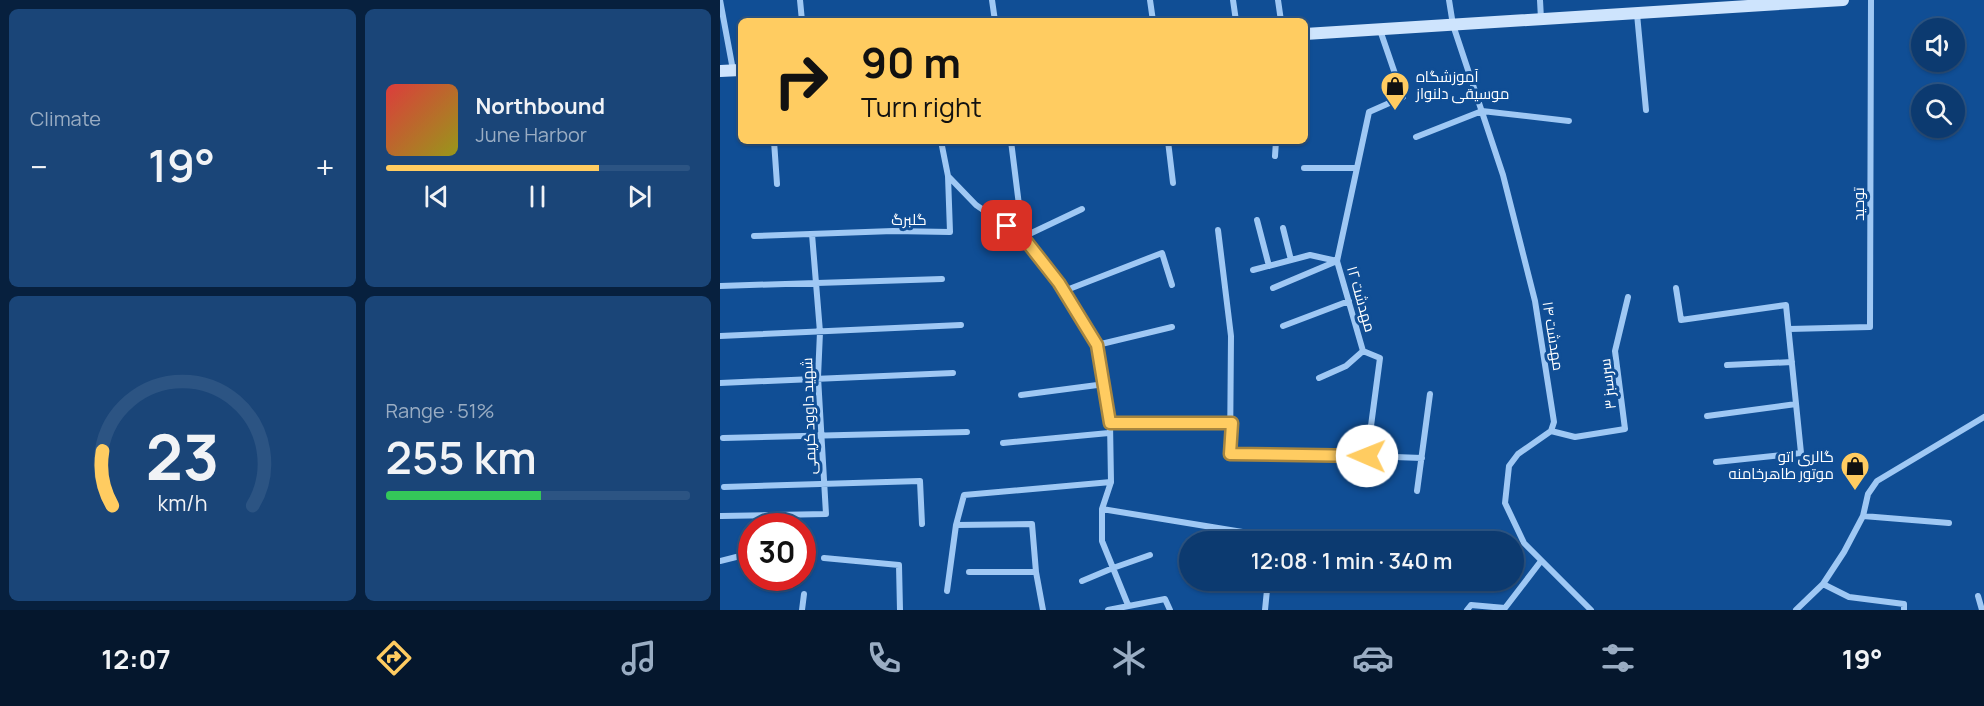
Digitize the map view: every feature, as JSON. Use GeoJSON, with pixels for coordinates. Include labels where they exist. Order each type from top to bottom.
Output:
{"type":"FeatureCollection","features":[{"type":"Feature","properties":{"kind":"street"},"geometry":{"type":"LineString","coordinates":[[720,0],[731,70]]}},
{"type":"Feature","properties":{"kind":"street"},"geometry":{"type":"LineString","coordinates":[[800,0],[802,18]]}},
{"type":"Feature","properties":{"kind":"street"},"geometry":{"type":"LineString","coordinates":[[992,0],[995,18]]}},
{"type":"Feature","properties":{"kind":"street"},"geometry":{"type":"LineString","coordinates":[[1150,0],[1153,18]]}},
{"type":"Feature","properties":{"kind":"street"},"geometry":{"type":"LineString","coordinates":[[1233,0],[1236,18]]}},
{"type":"Feature","properties":{"kind":"street"},"geometry":{"type":"LineString","coordinates":[[1278,0],[1281,18]]}},
{"type":"Feature","properties":{"kind":"street","name":"مهدشت ۱۴"},"geometry":{"type":"LineString","coordinates":[[1449,0],[1453,25],[1503,176],[1536,301],[1554,422],[1551,431]]}},
{"type":"Feature","properties":{"kind":"street"},"geometry":{"type":"LineString","coordinates":[[1540,0],[1541,19]]}},
{"type":"Feature","properties":{"kind":"street"},"geometry":{"type":"LineString","coordinates":[[1308,34],[1637,13],[1738,3],[1843,0]]}},
{"type":"Feature","properties":{"kind":"street","name":"توحید"},"geometry":{"type":"LineString","coordinates":[[1789,330],[1870,327],[1871,0]]}},
{"type":"Feature","properties":{"kind":"street"},"geometry":{"type":"LineString","coordinates":[[1637,13],[1647,110]]}},
{"type":"Feature","properties":{"kind":"street","name":"مهدشت ۱۲"},"geometry":{"type":"LineString","coordinates":[[1367,456],[1380,358],[1364,351],[1337,261],[1369,112],[1403,96],[1380,29]]}},
{"type":"Feature","properties":{"kind":"street"},"geometry":{"type":"LineString","coordinates":[[1416,137],[1482,111],[1569,121]]}},
{"type":"Feature","properties":{"kind":"street"},"geometry":{"type":"LineString","coordinates":[[774,144],[777,184]]}},
{"type":"Feature","properties":{"kind":"street"},"geometry":{"type":"LineString","coordinates":[[941,144],[948,176],[976,206],[1023,237],[1064,291],[1097,345],[1110,423],[1110,482],[1102,509],[1102,541],[1128,605]]}},
{"type":"Feature","properties":{"kind":"street"},"geometry":{"type":"LineString","coordinates":[[1011,144],[1023,237]]}},
{"type":"Feature","properties":{"kind":"street"},"geometry":{"type":"LineString","coordinates":[[1168,144],[1173,183]]}},
{"type":"Feature","properties":{"kind":"street"},"geometry":{"type":"LineString","coordinates":[[1275,156],[1276,144]]}},
{"type":"Feature","properties":{"kind":"street"},"geometry":{"type":"LineString","coordinates":[[1304,168],[1357,168]]}},
{"type":"Feature","properties":{"kind":"street","name":"گلبرگ"},"geometry":{"type":"LineString","coordinates":[[812,234],[950,232],[948,176]]}},
{"type":"Feature","properties":{"kind":"street"},"geometry":{"type":"LineString","coordinates":[[1023,237],[1082,209]]}},
{"type":"Feature","properties":{"kind":"street"},"geometry":{"type":"LineString","coordinates":[[1257,220],[1269,266]]}},
{"type":"Feature","properties":{"kind":"street"},"geometry":{"type":"LineString","coordinates":[[1283,228],[1292,260]]}},
{"type":"Feature","properties":{"kind":"street"},"geometry":{"type":"LineString","coordinates":[[1218,230],[1231,336],[1230,454],[1422,458]]}},
{"type":"Feature","properties":{"kind":"street"},"geometry":{"type":"LineString","coordinates":[[754,236],[812,234]]}},
{"type":"Feature","properties":{"kind":"street","name":"شهید داوود کریمی"},"geometry":{"type":"LineString","coordinates":[[721,516],[826,514],[819,377],[820,332],[812,234]]}},
{"type":"Feature","properties":{"kind":"street"},"geometry":{"type":"LineString","coordinates":[[1064,291],[1162,253],[1172,285]]}},
{"type":"Feature","properties":{"kind":"street"},"geometry":{"type":"LineString","coordinates":[[1253,270],[1310,255],[1337,261]]}},
{"type":"Feature","properties":{"kind":"street"},"geometry":{"type":"LineString","coordinates":[[1273,288],[1337,261]]}},
{"type":"Feature","properties":{"kind":"street"},"geometry":{"type":"LineString","coordinates":[[720,286],[942,279]]}},
{"type":"Feature","properties":{"kind":"street"},"geometry":{"type":"LineString","coordinates":[[1676,288],[1681,320],[1786,305],[1801,453],[1716,462]]}},
{"type":"Feature","properties":{"kind":"street","name":"سرسبز ۳"},"geometry":{"type":"LineString","coordinates":[[1551,431],[1575,437],[1625,429],[1615,351],[1628,297]]}},
{"type":"Feature","properties":{"kind":"street"},"geometry":{"type":"LineString","coordinates":[[1283,326],[1349,301]]}},
{"type":"Feature","properties":{"kind":"street"},"geometry":{"type":"LineString","coordinates":[[720,336],[961,325]]}},
{"type":"Feature","properties":{"kind":"street"},"geometry":{"type":"LineString","coordinates":[[1097,345],[1172,327]]}},
{"type":"Feature","properties":{"kind":"street"},"geometry":{"type":"LineString","coordinates":[[1319,378],[1346,366],[1364,351]]}},
{"type":"Feature","properties":{"kind":"street"},"geometry":{"type":"LineString","coordinates":[[1727,365],[1792,362]]}},
{"type":"Feature","properties":{"kind":"street"},"geometry":{"type":"LineString","coordinates":[[720,383],[953,373]]}},
{"type":"Feature","properties":{"kind":"street"},"geometry":{"type":"LineString","coordinates":[[1021,395],[1105,384]]}},
{"type":"Feature","properties":{"kind":"street"},"geometry":{"type":"LineString","coordinates":[[1417,491],[1430,394]]}},
{"type":"Feature","properties":{"kind":"street"},"geometry":{"type":"LineString","coordinates":[[1707,417],[1796,405]]}},
{"type":"Feature","properties":{"kind":"street"},"geometry":{"type":"LineString","coordinates":[[1796,610],[1823,584],[1863,516],[1868,494],[1877,481],[1984,419]]}},
{"type":"Feature","properties":{"kind":"street"},"geometry":{"type":"LineString","coordinates":[[1110,423],[1232,423]]}},
{"type":"Feature","properties":{"kind":"street"},"geometry":{"type":"LineString","coordinates":[[1551,431],[1518,454],[1509,466],[1505,503],[1524,543],[1591,610]]}},
{"type":"Feature","properties":{"kind":"street"},"geometry":{"type":"LineString","coordinates":[[723,438],[967,432]]}},
{"type":"Feature","properties":{"kind":"street"},"geometry":{"type":"LineString","coordinates":[[1003,443],[1109,433]]}},
{"type":"Feature","properties":{"kind":"street"},"geometry":{"type":"LineString","coordinates":[[724,487],[920,482],[922,524]]}},
{"type":"Feature","properties":{"kind":"street"},"geometry":{"type":"LineString","coordinates":[[947,591],[956,525],[964,495],[1110,482]]}},
{"type":"Feature","properties":{"kind":"street"},"geometry":{"type":"LineString","coordinates":[[1102,509],[1227,531]]}},
{"type":"Feature","properties":{"kind":"street"},"geometry":{"type":"LineString","coordinates":[[1863,516],[1950,523]]}},
{"type":"Feature","properties":{"kind":"street"},"geometry":{"type":"LineString","coordinates":[[956,525],[1032,524],[1036,573],[1044,610]]}},
{"type":"Feature","properties":{"kind":"street"},"geometry":{"type":"LineString","coordinates":[[1082,581],[1113,567],[1150,555]]}},
{"type":"Feature","properties":{"kind":"street"},"geometry":{"type":"LineString","coordinates":[[720,561],[738,556]]}},
{"type":"Feature","properties":{"kind":"street"},"geometry":{"type":"LineString","coordinates":[[824,558],[899,565],[900,610]]}},
{"type":"Feature","properties":{"kind":"street"},"geometry":{"type":"LineString","coordinates":[[1467,610],[1471,605],[1505,608],[1541,561]]}},
{"type":"Feature","properties":{"kind":"street"},"geometry":{"type":"LineString","coordinates":[[969,572],[1036,573]]}},
{"type":"Feature","properties":{"kind":"street"},"geometry":{"type":"LineString","coordinates":[[1823,584],[1849,597],[1904,604],[1904,610]]}},
{"type":"Feature","properties":{"kind":"street"},"geometry":{"type":"LineString","coordinates":[[1265,610],[1267,591]]}},
{"type":"Feature","properties":{"kind":"street"},"geometry":{"type":"LineString","coordinates":[[802,610],[804,594]]}},
{"type":"Feature","properties":{"kind":"street"},"geometry":{"type":"LineString","coordinates":[[1978,596],[1982,610]]}},
{"type":"Feature","properties":{"kind":"street"},"geometry":{"type":"LineString","coordinates":[[1108,610],[1165,599],[1170,610]]}},
{"type":"Feature","properties":{"kind":"place","name":"آموزشگاه موسیقی دلنواز"},"geometry":{"type":"Point","coordinates":[1395,112]}},
{"type":"Feature","properties":{"kind":"place","name":"گالری اتو موتور طاهرخامنه"},"geometry":{"type":"Point","coordinates":[1855,492]}},
{"type":"Feature","properties":{"kind":"route"},"geometry":{"type":"LineString","coordinates":[[1007,226],[1023,237],[1059,283],[1097,345],[1110,423],[1232,423],[1230,454],[1367,456]]}}]}
